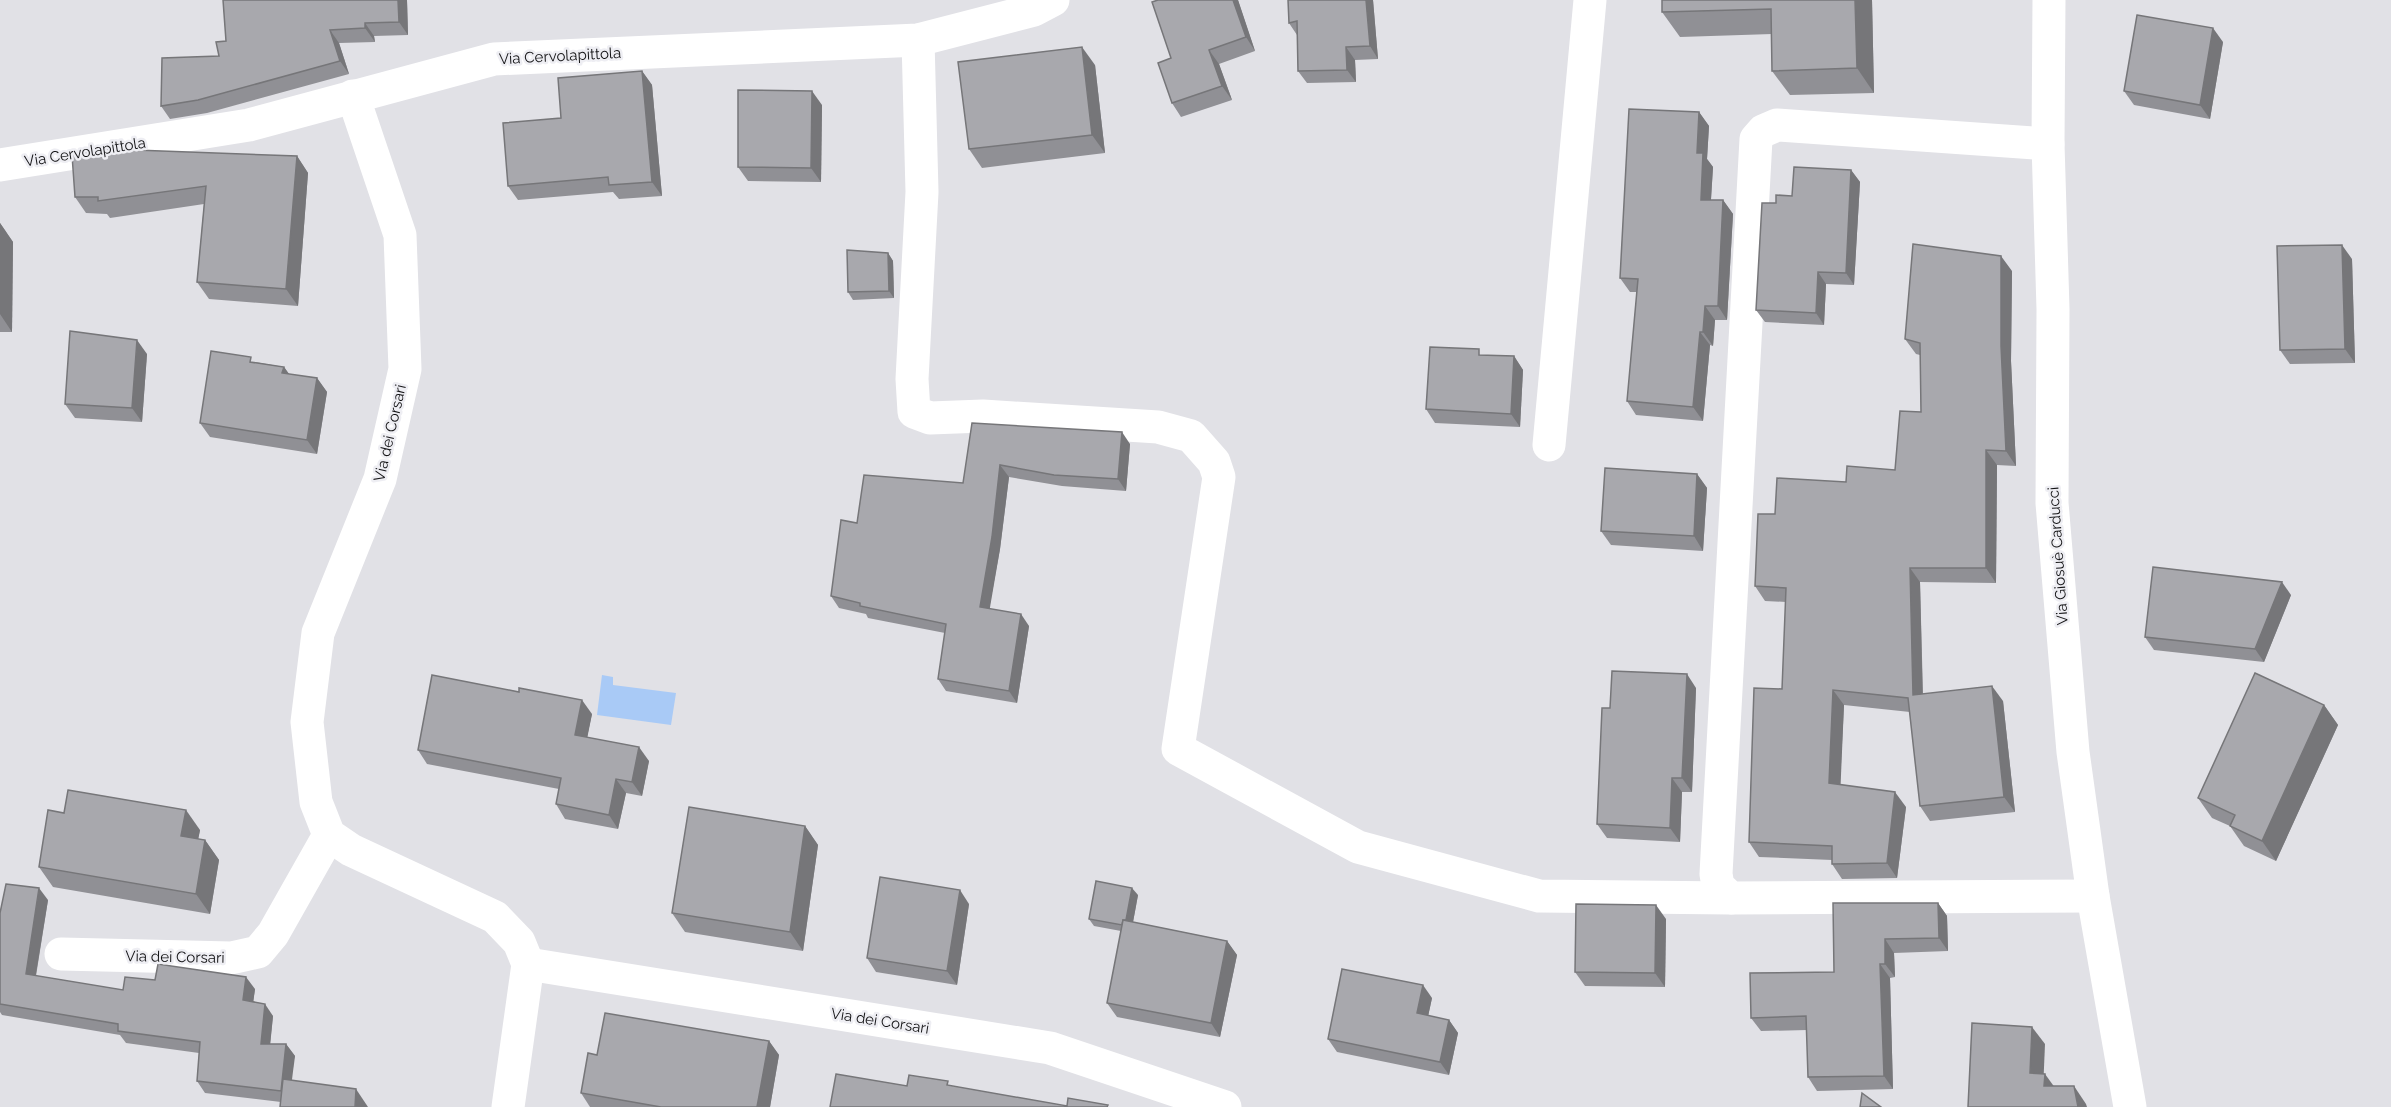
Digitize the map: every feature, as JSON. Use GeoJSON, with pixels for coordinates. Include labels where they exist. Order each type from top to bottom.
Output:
{"type":"FeatureCollection","features":[{"type":"Feature","properties":{"kind":"street","name":"Via Cervolapittola"},"geometry":{"type":"LineString","coordinates":[[0,165],[249,125],[494,59],[918,40],[1034,10],[1053,0]]}},
{"type":"Feature","properties":{"kind":"street"},"geometry":{"type":"LineString","coordinates":[[1549,445],[1590,0]]}},
{"type":"Feature","properties":{"kind":"street","name":"Via Giosuè Carducci"},"geometry":{"type":"LineString","coordinates":[[2049,0],[2048,144],[2053,309],[2052,503],[2073,752],[2092,896],[2130,1107]]}},
{"type":"Feature","properties":{"kind":"street"},"geometry":{"type":"LineString","coordinates":[[918,40],[922,192],[912,379],[914,412],[930,418],[983,416],[1158,427],[1191,436],[1214,462],[1219,477],[1178,749],[1358,847],[1539,897],[2092,896]]}},
{"type":"Feature","properties":{"kind":"street","name":"Via dei Corsari"},"geometry":{"type":"LineString","coordinates":[[61,954],[231,958],[258,952],[273,934],[329,835],[316,802],[307,722],[318,633],[380,479],[405,369],[400,235],[353,96]]}},
{"type":"Feature","properties":{"kind":"street"},"geometry":{"type":"LineString","coordinates":[[1731,898],[1718,886],[1716,874],[1756,139],[1763,130],[1777,125],[2048,144]]}},
{"type":"Feature","properties":{"kind":"street"},"geometry":{"type":"LineString","coordinates":[[329,835],[351,850],[495,917],[519,942],[528,964],[508,1107]]}},
{"type":"Feature","properties":{"kind":"street","name":"Via dei Corsari"},"geometry":{"type":"LineString","coordinates":[[528,964],[1050,1048],[1225,1107]]}},
{"type":"Feature","properties":{"kind":"water"},"geometry":{"type":"Polygon","coordinates":[[[602,675],[613,677],[613,685],[676,693],[671,725],[597,715],[602,675]]]}},
{"type":"Feature","properties":{"kind":"building"},"geometry":{"type":"Polygon","coordinates":[[[223,0],[398,0],[399,22],[365,23],[365,28],[330,30],[340,61],[198,100],[161,106],[162,58],[219,56],[216,42],[226,41],[223,0]]]}},
{"type":"Feature","properties":{"kind":"building"},"geometry":{"type":"Polygon","coordinates":[[[1158,0],[1233,0],[1246,37],[1209,50],[1222,86],[1172,103],[1158,63],[1171,58],[1152,2],[1158,0]]]}},
{"type":"Feature","properties":{"kind":"building"},"geometry":{"type":"Polygon","coordinates":[[[1288,0],[1366,0],[1370,46],[1346,47],[1347,70],[1298,71],[1297,21],[1289,23],[1288,0]]]}},
{"type":"Feature","properties":{"kind":"building"},"geometry":{"type":"Polygon","coordinates":[[[1662,0],[1855,0],[1857,68],[1772,71],[1771,9],[1662,12],[1662,0]]]}},
{"type":"Feature","properties":{"kind":"building"},"geometry":{"type":"Polygon","coordinates":[[[2137,15],[2213,28],[2200,105],[2124,91],[2137,15]]]}},
{"type":"Feature","properties":{"kind":"building"},"geometry":{"type":"Polygon","coordinates":[[[1082,47],[1092,135],[969,149],[958,62],[1082,47]]]}},
{"type":"Feature","properties":{"kind":"building"},"geometry":{"type":"Polygon","coordinates":[[[642,71],[652,182],[609,185],[608,177],[508,186],[503,123],[561,118],[558,78],[642,71]]]}},
{"type":"Feature","properties":{"kind":"building"},"geometry":{"type":"Polygon","coordinates":[[[738,90],[812,91],[811,168],[738,167],[738,90]]]}},
{"type":"Feature","properties":{"kind":"building"},"geometry":{"type":"Polygon","coordinates":[[[1629,109],[1699,112],[1697,153],[1703,153],[1701,200],[1723,200],[1718,306],[1705,306],[1703,332],[1700,332],[1693,407],[1627,401],[1638,279],[1620,278],[1629,109]]]}},
{"type":"Feature","properties":{"kind":"building"},"geometry":{"type":"Polygon","coordinates":[[[108,149],[297,156],[286,289],[197,282],[206,186],[98,201],[98,197],[75,197],[72,155],[108,149]]]}},
{"type":"Feature","properties":{"kind":"building"},"geometry":{"type":"Polygon","coordinates":[[[1794,167],[1851,170],[1846,273],[1818,272],[1816,313],[1756,310],[1762,203],[1776,203],[1776,195],[1792,196],[1794,167]]]}},
{"type":"Feature","properties":{"kind":"building"},"geometry":{"type":"Polygon","coordinates":[[[1913,244],[2001,256],[2001,346],[2006,451],[1986,450],[1986,568],[1910,568],[1913,695],[1992,686],[2004,797],[1920,806],[1908,698],[1833,690],[1829,783],[1895,792],[1887,863],[1832,864],[1832,846],[1749,842],[1754,688],[1782,689],[1786,588],[1755,586],[1758,514],[1775,514],[1777,478],[1846,482],[1847,466],[1895,470],[1900,411],[1921,412],[1920,343],[1905,339],[1913,244]]]}},
{"type":"Feature","properties":{"kind":"building"},"geometry":{"type":"Polygon","coordinates":[[[2342,245],[2345,349],[2280,350],[2277,246],[2342,245]]]}},
{"type":"Feature","properties":{"kind":"building"},"geometry":{"type":"Polygon","coordinates":[[[847,250],[888,253],[889,291],[848,292],[847,250]]]}},
{"type":"Feature","properties":{"kind":"building"},"geometry":{"type":"Polygon","coordinates":[[[70,331],[137,340],[132,408],[65,404],[70,331]]]}},
{"type":"Feature","properties":{"kind":"building"},"geometry":{"type":"Polygon","coordinates":[[[1430,347],[1479,349],[1479,355],[1514,356],[1511,414],[1426,409],[1430,347]]]}},
{"type":"Feature","properties":{"kind":"building"},"geometry":{"type":"Polygon","coordinates":[[[211,351],[251,357],[250,362],[284,367],[282,373],[317,378],[307,440],[200,423],[211,351]]]}},
{"type":"Feature","properties":{"kind":"building"},"geometry":{"type":"Polygon","coordinates":[[[972,423],[1122,432],[1118,479],[1054,475],[1000,465],[992,537],[980,607],[1021,614],[1009,691],[938,679],[946,624],[860,606],[860,603],[831,596],[841,520],[857,523],[864,475],[963,483],[972,423]]]}},
{"type":"Feature","properties":{"kind":"building"},"geometry":{"type":"Polygon","coordinates":[[[1605,468],[1697,474],[1694,536],[1601,531],[1605,468]]]}},
{"type":"Feature","properties":{"kind":"building"},"geometry":{"type":"Polygon","coordinates":[[[2153,567],[2282,582],[2255,649],[2145,637],[2153,567]]]}},
{"type":"Feature","properties":{"kind":"building"},"geometry":{"type":"Polygon","coordinates":[[[1612,671],[1687,674],[1682,778],[1672,778],[1670,828],[1597,824],[1602,708],[1610,708],[1612,671]]]}},
{"type":"Feature","properties":{"kind":"building"},"geometry":{"type":"Polygon","coordinates":[[[2255,673],[2324,705],[2262,841],[2230,826],[2235,815],[2198,798],[2255,673]]]}},
{"type":"Feature","properties":{"kind":"building"},"geometry":{"type":"Polygon","coordinates":[[[432,675],[519,692],[519,688],[582,700],[575,735],[639,747],[632,782],[616,779],[609,815],[556,804],[561,778],[418,750],[432,675]]]}},
{"type":"Feature","properties":{"kind":"building"},"geometry":{"type":"Polygon","coordinates":[[[68,790],[186,810],[181,836],[205,840],[196,894],[39,867],[48,810],[64,813],[68,790]]]}},
{"type":"Feature","properties":{"kind":"building"},"geometry":{"type":"Polygon","coordinates":[[[689,807],[805,826],[790,932],[672,913],[689,807]]]}},
{"type":"Feature","properties":{"kind":"building"},"geometry":{"type":"Polygon","coordinates":[[[880,877],[960,890],[947,971],[867,958],[880,877]]]}},
{"type":"Feature","properties":{"kind":"building"},"geometry":{"type":"Polygon","coordinates":[[[1096,881],[1132,888],[1126,920],[1123,920],[1122,925],[1089,919],[1096,881]]]}},
{"type":"Feature","properties":{"kind":"building"},"geometry":{"type":"Polygon","coordinates":[[[6,884],[39,888],[26,974],[123,990],[125,977],[155,980],[158,964],[246,977],[243,1000],[265,1004],[261,1044],[286,1044],[281,1091],[197,1081],[200,1042],[118,1031],[118,1024],[0,1004],[0,913],[6,884]]]}},
{"type":"Feature","properties":{"kind":"building"},"geometry":{"type":"Polygon","coordinates":[[[1833,903],[1938,903],[1939,938],[1885,939],[1885,964],[1880,964],[1884,1076],[1808,1077],[1806,1016],[1751,1018],[1750,973],[1834,972],[1833,903]]]}},
{"type":"Feature","properties":{"kind":"building"},"geometry":{"type":"Polygon","coordinates":[[[1576,904],[1656,905],[1655,973],[1575,972],[1576,904]]]}},
{"type":"Feature","properties":{"kind":"building"},"geometry":{"type":"Polygon","coordinates":[[[1123,920],[1227,941],[1211,1023],[1107,1003],[1123,920]]]}},
{"type":"Feature","properties":{"kind":"building"},"geometry":{"type":"Polygon","coordinates":[[[1342,969],[1423,985],[1417,1013],[1449,1020],[1440,1062],[1328,1039],[1342,969]]]}},
{"type":"Feature","properties":{"kind":"building"},"geometry":{"type":"Polygon","coordinates":[[[605,1013],[769,1041],[757,1107],[661,1107],[581,1093],[588,1053],[597,1055],[605,1013]]]}},
{"type":"Feature","properties":{"kind":"building"},"geometry":{"type":"Polygon","coordinates":[[[1972,1023],[2032,1027],[2030,1073],[2045,1074],[2044,1086],[2074,1086],[2078,1107],[1968,1107],[1972,1023]]]}},
{"type":"Feature","properties":{"kind":"building"},"geometry":{"type":"Polygon","coordinates":[[[836,1074],[907,1086],[909,1075],[948,1081],[947,1085],[1067,1106],[1068,1098],[1108,1105],[1107,1107],[830,1107],[836,1074]]]}},
{"type":"Feature","properties":{"kind":"building"},"geometry":{"type":"Polygon","coordinates":[[[283,1079],[356,1089],[355,1107],[280,1107],[283,1079]]]}},
{"type":"Feature","properties":{"kind":"building"},"geometry":{"type":"Polygon","coordinates":[[[1862,1093],[1881,1107],[1860,1107],[1862,1093]]]}}]}
